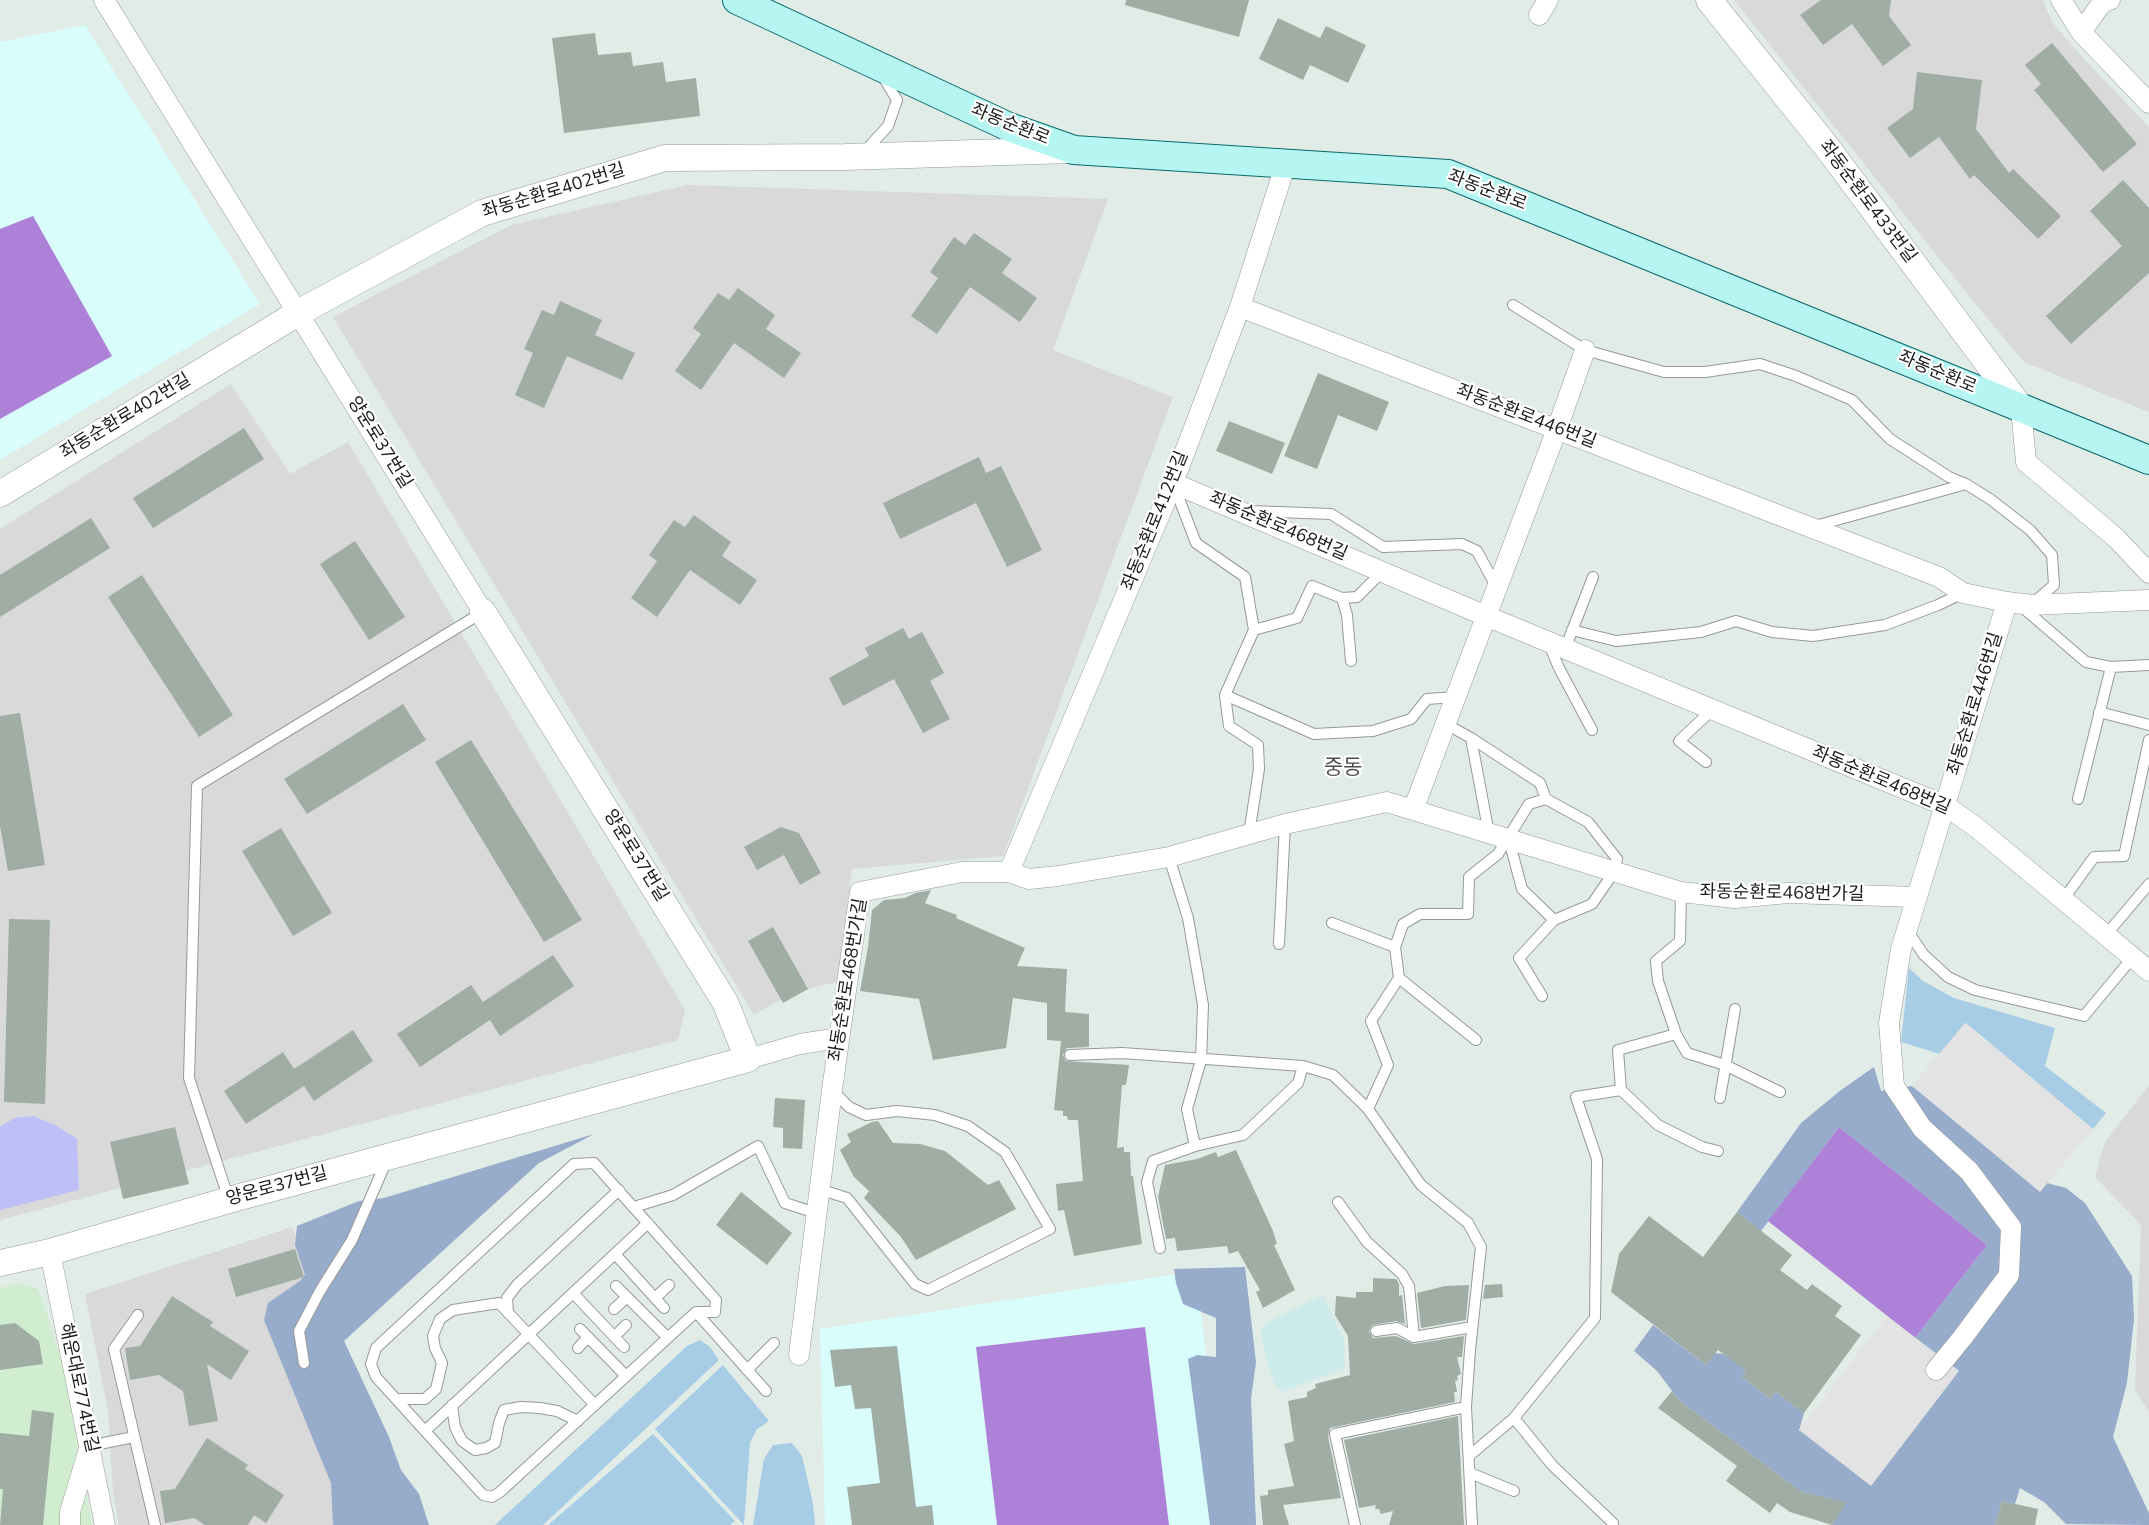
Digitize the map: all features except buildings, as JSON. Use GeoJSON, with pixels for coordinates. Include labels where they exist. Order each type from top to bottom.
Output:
{"type":"FeatureCollection","features":[{"type":"Feature","properties":{"kind":"main road","name":"좌동순환로"},"geometry":{"type":"LineString","coordinates":[[736,0],[1009,127],[1074,150],[1448,174],[2149,460]]}},
{"type":"Feature","properties":{"kind":"street","name":"양운로37번길"},"geometry":{"type":"LineString","coordinates":[[0,1263],[50,1252],[229,1200],[748,1059],[725,1002],[104,0]]}},
{"type":"Feature","properties":{"kind":"street","name":"좌동순환로433번길"},"geometry":{"type":"LineString","coordinates":[[1709,0],[1826,146],[2021,408]]}},
{"type":"Feature","properties":{"kind":"street"},"geometry":{"type":"LineString","coordinates":[[2061,0],[2081,32],[2149,103]]}},
{"type":"Feature","properties":{"kind":"street"},"geometry":{"type":"LineString","coordinates":[[2081,32],[2105,1],[2110,0]]}},
{"type":"Feature","properties":{"kind":"street","name":"좌동순환로402번길"},"geometry":{"type":"LineString","coordinates":[[0,494],[298,313],[482,213],[665,158],[860,156],[1074,150]]}},
{"type":"Feature","properties":{"kind":"street","name":"좌동순환로412번길"},"geometry":{"type":"LineString","coordinates":[[1009,872],[1173,483],[1240,306],[1286,163]]}},
{"type":"Feature","properties":{"kind":"street","name":"좌동순환로446번길"},"geometry":{"type":"LineString","coordinates":[[1240,306],[1940,577],[1963,593],[2018,603],[2149,600]]}},
{"type":"Feature","properties":{"kind":"street"},"geometry":{"type":"LineString","coordinates":[[1413,810],[1585,350]]}},
{"type":"Feature","properties":{"kind":"street"},"geometry":{"type":"LineString","coordinates":[[2021,408],[2026,462],[2116,538],[2149,573]]}},
{"type":"Feature","properties":{"kind":"street","name":"좌동순환로468번길"},"geometry":{"type":"LineString","coordinates":[[1173,483],[1486,616],[1946,806],[1977,828],[2149,971]]}},
{"type":"Feature","properties":{"kind":"street","name":"좌동순환로446번길"},"geometry":{"type":"LineString","coordinates":[[1946,806],[2018,603]]}},
{"type":"Feature","properties":{"kind":"street","name":"좌동순환로468번가길"},"geometry":{"type":"LineString","coordinates":[[798,1355],[860,892],[963,872],[1009,872],[1029,879],[1058,876],[1169,857],[1286,824],[1387,802],[1681,892],[1736,898],[1788,893],[1917,897]]}},
{"type":"Feature","properties":{"kind":"street"},"geometry":{"type":"LineString","coordinates":[[1936,1370],[1964,1337],[2009,1275],[2011,1227],[1969,1171],[1922,1128],[1894,1086],[1889,1023],[1901,949],[1946,806]]}},
{"type":"Feature","properties":{"kind":"street"},"geometry":{"type":"LineString","coordinates":[[748,1059],[800,1044],[839,1038]]}},
{"type":"Feature","properties":{"kind":"street","name":"해운대로774번길"},"geometry":{"type":"LineString","coordinates":[[50,1252],[105,1525]]}},
{"type":"Feature","properties":{"kind":"street"},"geometry":{"type":"LineString","coordinates":[[70,1525],[70,1512],[90,1446]]}},
{"type":"Feature","properties":{"kind":"lane"},"geometry":{"type":"LineString","coordinates":[[860,156],[888,126],[897,100],[878,67]]}},
{"type":"Feature","properties":{"kind":"lane"},"geometry":{"type":"LineString","coordinates":[[1513,305],[1585,350],[1664,372],[1705,372],[1760,364],[1796,376],[1852,400],[1890,439],[1949,477],[1966,484],[2030,530],[2052,555],[2054,585],[2018,603]]}},
{"type":"Feature","properties":{"kind":"lane"},"geometry":{"type":"LineString","coordinates":[[1173,483],[1196,543],[1245,577],[1254,630],[1225,695],[1229,726],[1258,745],[1259,769],[1249,834]]}},
{"type":"Feature","properties":{"kind":"lane"},"geometry":{"type":"LineString","coordinates":[[1812,527],[1966,484]]}},
{"type":"Feature","properties":{"kind":"lane"},"geometry":{"type":"LineString","coordinates":[[1238,511],[1331,514],[1383,547],[1461,544],[1477,551],[1497,588]]}},
{"type":"Feature","properties":{"kind":"lane"},"geometry":{"type":"LineString","coordinates":[[1254,630],[1297,618],[1312,586],[1342,598],[1357,597],[1382,572]]}},
{"type":"Feature","properties":{"kind":"lane"},"geometry":{"type":"LineString","coordinates":[[1592,730],[1557,645],[1572,630],[1593,577]]}},
{"type":"Feature","properties":{"kind":"lane"},"geometry":{"type":"LineString","coordinates":[[1572,630],[1616,641],[1701,632],[1736,621],[1772,632],[1813,636],[1885,625],[1963,593]]}},
{"type":"Feature","properties":{"kind":"lane"},"geometry":{"type":"LineString","coordinates":[[1342,598],[1347,615],[1351,661]]}},
{"type":"Feature","properties":{"kind":"lane","name":"좌동순환로446번길"},"geometry":{"type":"LineString","coordinates":[[2018,603],[2086,662],[2111,668]]}},
{"type":"Feature","properties":{"kind":"lane"},"geometry":{"type":"LineString","coordinates":[[229,1200],[189,1078],[197,786],[483,612]]}},
{"type":"Feature","properties":{"kind":"lane"},"geometry":{"type":"LineString","coordinates":[[2078,799],[2111,668],[2149,665]]}},
{"type":"Feature","properties":{"kind":"lane"},"geometry":{"type":"LineString","coordinates":[[1225,695],[1314,734],[1373,731],[1411,719],[1427,699],[1455,697]]}},
{"type":"Feature","properties":{"kind":"lane"},"geometry":{"type":"LineString","coordinates":[[1706,762],[1679,741],[1712,710]]}},
{"type":"Feature","properties":{"kind":"lane"},"geometry":{"type":"LineString","coordinates":[[2099,712],[2149,725]]}},
{"type":"Feature","properties":{"kind":"lane"},"geometry":{"type":"LineString","coordinates":[[1446,724],[1540,783],[1546,798],[1588,822],[1617,859],[1614,872],[1592,904],[1554,920],[1519,958],[1542,996]]}},
{"type":"Feature","properties":{"kind":"lane"},"geometry":{"type":"LineString","coordinates":[[1471,738],[1489,834]]}},
{"type":"Feature","properties":{"kind":"lane"},"geometry":{"type":"LineString","coordinates":[[2063,900],[2094,857],[2124,856],[2149,740]]}},
{"type":"Feature","properties":{"kind":"lane"},"geometry":{"type":"LineString","coordinates":[[1368,1110],[1388,1065],[1371,1021],[1399,978],[1395,947],[1403,924],[1420,914],[1467,914],[1469,877],[1498,854],[1509,840],[1529,804],[1546,798]]}},
{"type":"Feature","properties":{"kind":"lane"},"geometry":{"type":"LineString","coordinates":[[1279,944],[1286,824]]}},
{"type":"Feature","properties":{"kind":"lane"},"geometry":{"type":"LineString","coordinates":[[1509,840],[1522,889],[1554,920]]}},
{"type":"Feature","properties":{"kind":"lane"},"geometry":{"type":"LineString","coordinates":[[1169,857],[1188,918],[1203,1005],[1201,1060],[1187,1109],[1195,1146]]}},
{"type":"Feature","properties":{"kind":"lane"},"geometry":{"type":"LineString","coordinates":[[2106,935],[2149,884]]}},
{"type":"Feature","properties":{"kind":"lane"},"geometry":{"type":"LineString","coordinates":[[1681,892],[1680,941],[1656,961],[1658,981],[1676,1034],[1688,1053],[1725,1065],[1780,1092]]}},
{"type":"Feature","properties":{"kind":"lane"},"geometry":{"type":"LineString","coordinates":[[1332,923],[1395,947]]}},
{"type":"Feature","properties":{"kind":"lane"},"geometry":{"type":"LineString","coordinates":[[1907,929],[1924,955],[1948,977],[1975,990],[2084,1016],[2133,957]]}},
{"type":"Feature","properties":{"kind":"lane"},"geometry":{"type":"LineString","coordinates":[[1399,978],[1476,1040]]}},
{"type":"Feature","properties":{"kind":"lane"},"geometry":{"type":"LineString","coordinates":[[1720,1098],[1736,1009]]}},
{"type":"Feature","properties":{"kind":"lane"},"geometry":{"type":"LineString","coordinates":[[1676,1034],[1618,1050],[1622,1090],[1658,1125],[1702,1147],[1718,1151]]}},
{"type":"Feature","properties":{"kind":"lane"},"geometry":{"type":"LineString","coordinates":[[1070,1055],[1122,1053],[1303,1066],[1333,1075],[1368,1110],[1421,1185],[1468,1223],[1481,1246],[1466,1407],[1472,1525]]}},
{"type":"Feature","properties":{"kind":"lane"},"geometry":{"type":"LineString","coordinates":[[1160,1248],[1147,1182],[1153,1161],[1195,1146],[1243,1135],[1298,1083],[1303,1066]]}},
{"type":"Feature","properties":{"kind":"lane"},"geometry":{"type":"LineString","coordinates":[[819,1189],[847,1198],[915,1284],[928,1290],[1050,1229],[1005,1152],[968,1126],[935,1115],[897,1111],[866,1115],[849,1107],[832,1090]]}},
{"type":"Feature","properties":{"kind":"lane"},"geometry":{"type":"LineString","coordinates":[[1469,1456],[1514,1418],[1595,1318],[1597,1159],[1576,1097],[1622,1090]]}},
{"type":"Feature","properties":{"kind":"lane"},"geometry":{"type":"LineString","coordinates":[[634,1207],[673,1195],[758,1146],[785,1203],[816,1213]]}},
{"type":"Feature","properties":{"kind":"lane"},"geometry":{"type":"LineString","coordinates":[[304,1363],[299,1331],[320,1291],[352,1240],[388,1157]]}},
{"type":"Feature","properties":{"kind":"lane"},"geometry":{"type":"LineString","coordinates":[[594,1163],[634,1207],[716,1299],[715,1312],[696,1312],[500,1492],[492,1497],[483,1496],[376,1377],[371,1364],[376,1348],[574,1164],[594,1163]]}},
{"type":"Feature","properties":{"kind":"lane"},"geometry":{"type":"LineString","coordinates":[[508,1312],[507,1298],[517,1285],[619,1190]]}},
{"type":"Feature","properties":{"kind":"lane"},"geometry":{"type":"LineString","coordinates":[[1338,1202],[1367,1242],[1402,1274],[1409,1286],[1414,1337]]}},
{"type":"Feature","properties":{"kind":"lane"},"geometry":{"type":"LineString","coordinates":[[424,1431],[648,1222]]}},
{"type":"Feature","properties":{"kind":"lane"},"geometry":{"type":"LineString","coordinates":[[615,1254],[664,1308]]}},
{"type":"Feature","properties":{"kind":"lane"},"geometry":{"type":"LineString","coordinates":[[655,1298],[669,1285]]}},
{"type":"Feature","properties":{"kind":"lane"},"geometry":{"type":"LineString","coordinates":[[616,1286],[668,1338]]}},
{"type":"Feature","properties":{"kind":"lane"},"geometry":{"type":"LineString","coordinates":[[573,1293],[624,1347]]}},
{"type":"Feature","properties":{"kind":"lane"},"geometry":{"type":"LineString","coordinates":[[614,1310],[627,1297]]}},
{"type":"Feature","properties":{"kind":"lane"},"geometry":{"type":"LineString","coordinates":[[396,1399],[425,1399],[436,1389],[442,1364],[433,1336],[440,1319],[453,1310],[499,1303],[595,1405]]}},
{"type":"Feature","properties":{"kind":"lane"},"geometry":{"type":"LineString","coordinates":[[696,1312],[766,1390]]}},
{"type":"Feature","properties":{"kind":"lane"},"geometry":{"type":"LineString","coordinates":[[138,1316],[114,1349],[155,1525]]}},
{"type":"Feature","properties":{"kind":"lane"},"geometry":{"type":"LineString","coordinates":[[614,1337],[626,1325]]}},
{"type":"Feature","properties":{"kind":"lane"},"geometry":{"type":"LineString","coordinates":[[1376,1331],[1397,1328],[1414,1337],[1472,1327]]}},
{"type":"Feature","properties":{"kind":"lane"},"geometry":{"type":"LineString","coordinates":[[580,1329],[626,1376]]}},
{"type":"Feature","properties":{"kind":"lane"},"geometry":{"type":"LineString","coordinates":[[578,1348],[588,1337]]}},
{"type":"Feature","properties":{"kind":"lane"},"geometry":{"type":"LineString","coordinates":[[747,1370],[774,1343]]}},
{"type":"Feature","properties":{"kind":"lane"},"geometry":{"type":"LineString","coordinates":[[453,1405],[454,1427],[462,1441],[476,1450],[495,1443],[504,1410],[521,1407],[540,1408],[557,1411],[578,1421]]}},
{"type":"Feature","properties":{"kind":"lane"},"geometry":{"type":"LineString","coordinates":[[1355,1525],[1335,1434],[1466,1407]]}},
{"type":"Feature","properties":{"kind":"lane"},"geometry":{"type":"LineString","coordinates":[[1514,1418],[1552,1464],[1613,1523]]}},
{"type":"Feature","properties":{"kind":"lane"},"geometry":{"type":"LineString","coordinates":[[90,1446],[134,1437]]}},
{"type":"Feature","properties":{"kind":"lane"},"geometry":{"type":"LineString","coordinates":[[1470,1473],[1514,1491]]}},
{"type":"Feature","properties":{"kind":"shaded area"},"geometry":{"type":"Polygon","coordinates":[[[1734,0],[2043,0],[2052,22],[2149,127],[2149,412],[2024,362],[1734,0]]]}},
{"type":"Feature","properties":{"kind":"shaded area"},"geometry":{"type":"Polygon","coordinates":[[[85,25],[260,304],[0,460],[0,42],[85,25]]]}},
{"type":"Feature","properties":{"kind":"shaded area"},"geometry":{"type":"Polygon","coordinates":[[[688,185],[1108,199],[1053,350],[1173,397],[1003,856],[852,869],[838,982],[793,992],[754,1015],[333,317],[511,225],[688,185]]]}},
{"type":"Feature","properties":{"kind":"shaded area"},"geometry":{"type":"Polygon","coordinates":[[[33,216],[112,356],[0,419],[0,229],[33,216]]]}},
{"type":"Feature","properties":{"kind":"shaded area"},"geometry":{"type":"Polygon","coordinates":[[[231,384],[290,474],[348,442],[685,1010],[678,1040],[0,1220],[0,529],[231,384]]]}},
{"type":"Feature","properties":{"kind":"shaded area"},"geometry":{"type":"Polygon","coordinates":[[[1909,968],[1923,981],[1954,998],[2055,1028],[2045,1066],[2106,1113],[2093,1129],[1966,1023],[1940,1054],[1901,1042],[1909,968]]]}},
{"type":"Feature","properties":{"kind":"shaded area"},"geometry":{"type":"Polygon","coordinates":[[[1965,1023],[2093,1129],[2040,1192],[1912,1086],[1965,1023]]]}},
{"type":"Feature","properties":{"kind":"shaded area"},"geometry":{"type":"Polygon","coordinates":[[[1874,1067],[1881,1091],[1912,1086],[2047,1183],[2066,1188],[2085,1203],[2132,1276],[2134,1319],[2127,1383],[2113,1437],[2149,1513],[2149,1525],[2066,1524],[2044,1502],[2020,1488],[2015,1504],[2002,1501],[1995,1525],[1832,1525],[1846,1502],[1802,1492],[1679,1400],[1657,1371],[1634,1351],[1653,1325],[1706,1365],[1715,1353],[1724,1354],[1746,1371],[1742,1377],[1771,1399],[1776,1392],[1804,1413],[1799,1431],[1959,1371],[1915,1338],[1987,1245],[1839,1127],[1761,1231],[1737,1212],[1801,1123],[1841,1090],[1874,1067]]]}},
{"type":"Feature","properties":{"kind":"shaded area"},"geometry":{"type":"Polygon","coordinates":[[[2149,1085],[2149,1412],[2135,1390],[2141,1225],[2095,1177],[2105,1142],[2149,1085]]]}},
{"type":"Feature","properties":{"kind":"shaded area"},"geometry":{"type":"Polygon","coordinates":[[[33,1116],[55,1125],[77,1139],[79,1190],[0,1210],[0,1127],[14,1118],[33,1116]]]}},
{"type":"Feature","properties":{"kind":"shaded area"},"geometry":{"type":"Polygon","coordinates":[[[1839,1127],[1987,1245],[1915,1338],[1768,1221],[1839,1127]]]}},
{"type":"Feature","properties":{"kind":"shaded area"},"geometry":{"type":"Polygon","coordinates":[[[594,1134],[539,1163],[344,1341],[389,1437],[401,1470],[419,1494],[429,1525],[333,1525],[331,1483],[264,1320],[268,1303],[305,1275],[295,1245],[297,1226],[359,1201],[384,1198],[594,1134]]]}},
{"type":"Feature","properties":{"kind":"shaded area"},"geometry":{"type":"Polygon","coordinates":[[[292,1227],[310,1271],[338,1487],[337,1525],[119,1525],[113,1492],[108,1411],[85,1294],[292,1227]]]}},
{"type":"Feature","properties":{"kind":"shaded area"},"geometry":{"type":"Polygon","coordinates":[[[1245,1267],[1256,1362],[1251,1399],[1256,1525],[1210,1525],[1188,1359],[1197,1355],[1216,1357],[1216,1318],[1183,1304],[1174,1269],[1245,1267]]]}},
{"type":"Feature","properties":{"kind":"shaded area"},"geometry":{"type":"Polygon","coordinates":[[[1196,1271],[1227,1525],[825,1525],[820,1329],[1196,1271]]]}},
{"type":"Feature","properties":{"kind":"shaded area"},"geometry":{"type":"Polygon","coordinates":[[[20,1283],[38,1289],[47,1314],[65,1375],[92,1525],[0,1525],[0,1288],[20,1283]]]}},
{"type":"Feature","properties":{"kind":"shaded area"},"geometry":{"type":"Polygon","coordinates":[[[1323,1295],[1344,1340],[1345,1368],[1282,1392],[1274,1383],[1261,1340],[1261,1329],[1265,1323],[1323,1295]]]}},
{"type":"Feature","properties":{"kind":"shaded area"},"geometry":{"type":"Polygon","coordinates":[[[1887,1316],[1959,1371],[1871,1486],[1799,1430],[1887,1316]]]}},
{"type":"Feature","properties":{"kind":"shaded area"},"geometry":{"type":"Polygon","coordinates":[[[1145,1327],[1169,1525],[997,1525],[976,1347],[1145,1327]]]}},
{"type":"Feature","properties":{"kind":"shaded area"},"geometry":{"type":"Polygon","coordinates":[[[700,1340],[710,1347],[719,1360],[543,1525],[495,1525],[687,1346],[700,1340]]]}},
{"type":"Feature","properties":{"kind":"shaded area"},"geometry":{"type":"Polygon","coordinates":[[[723,1365],[769,1421],[757,1429],[750,1443],[744,1525],[655,1429],[723,1365]]]}},
{"type":"Feature","properties":{"kind":"shaded area"},"geometry":{"type":"Polygon","coordinates":[[[653,1434],[735,1521],[730,1525],[548,1525],[653,1434]]]}},
{"type":"Feature","properties":{"kind":"shaded area"},"geometry":{"type":"Polygon","coordinates":[[[792,1443],[802,1456],[813,1503],[815,1525],[753,1525],[764,1459],[773,1445],[792,1443]]]}},
{"type":"Feature","properties":{"kind":"district","name":"중동"},"geometry":{"type":"Point","coordinates":[1343,769]}}]}
